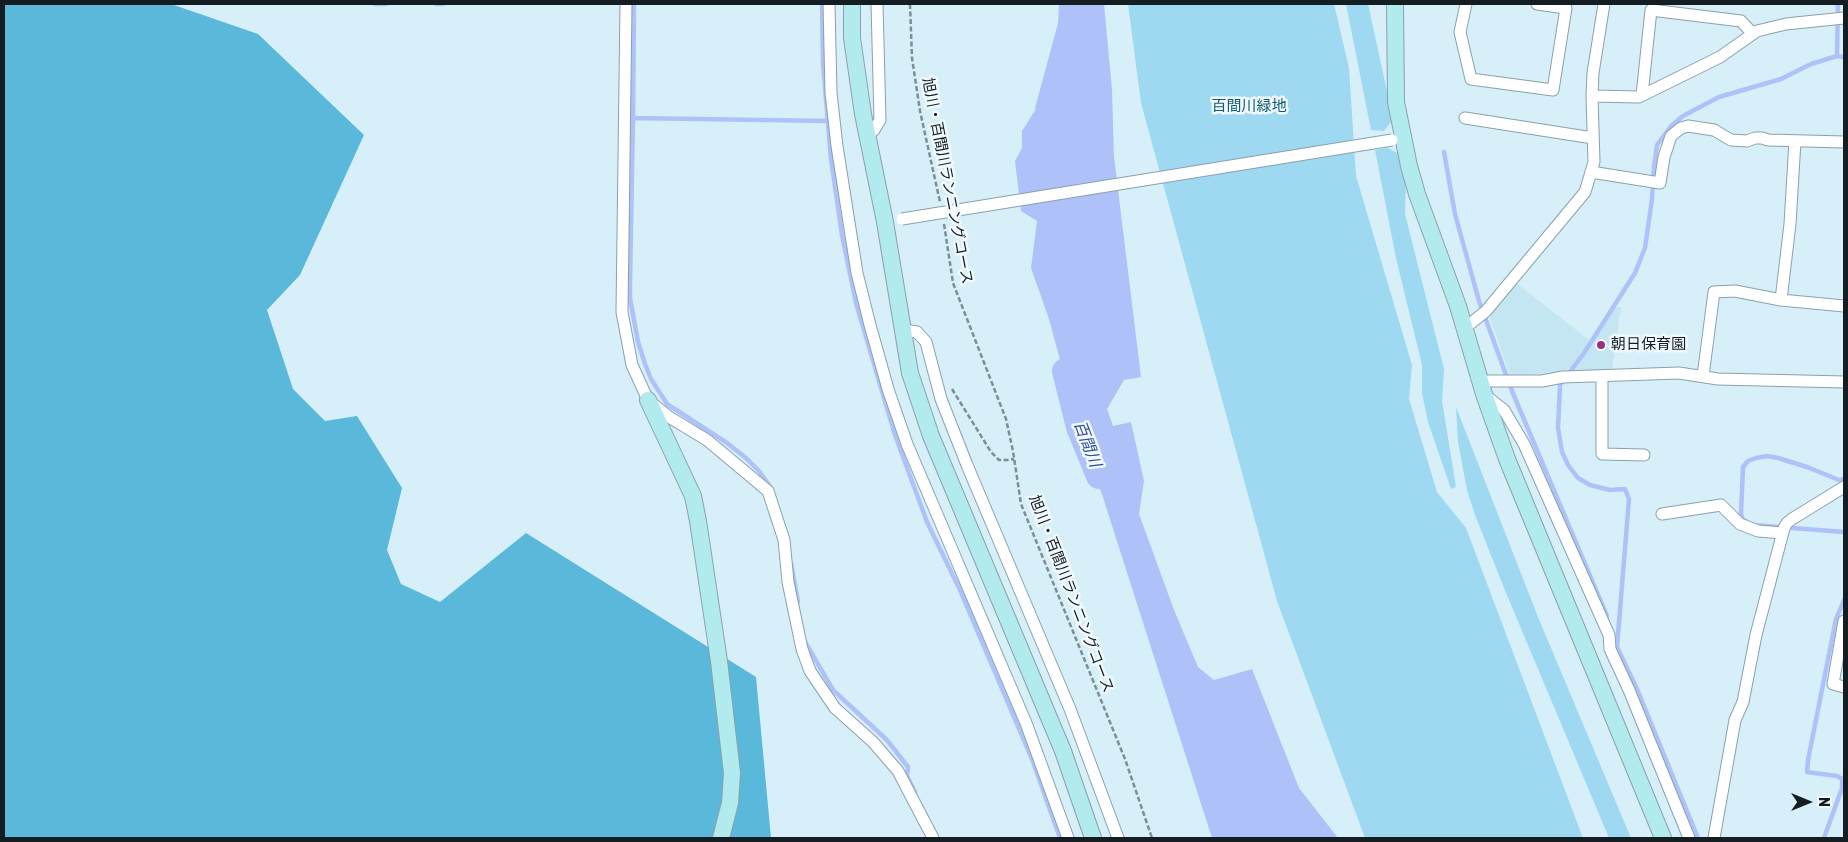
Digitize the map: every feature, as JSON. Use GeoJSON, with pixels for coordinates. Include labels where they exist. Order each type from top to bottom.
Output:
{"type":"FeatureCollection","features":[{"type":"Feature","properties":{"kind":"street"},"geometry":{"type":"LineString","coordinates":[[626,4],[622,312],[632,365],[693,496],[698,521],[720,669],[732,773],[730,803],[721,838]]}},
{"type":"Feature","properties":{"kind":"street"},"geometry":{"type":"LineString","coordinates":[[829,4],[831,93],[837,146],[857,272],[888,389],[907,444],[1026,723],[1068,838]]}},
{"type":"Feature","properties":{"kind":"street"},"geometry":{"type":"LineString","coordinates":[[852,4],[852,38],[867,135],[885,222],[910,372],[931,436],[1063,751],[1093,838]]}},
{"type":"Feature","properties":{"kind":"street"},"geometry":{"type":"LineString","coordinates":[[867,135],[874,130],[880,120],[877,4]]}},
{"type":"Feature","properties":{"kind":"street"},"geometry":{"type":"LineString","coordinates":[[1395,4],[1398,139],[1465,328],[1482,387],[1507,459],[1663,838]]}},
{"type":"Feature","properties":{"kind":"street"},"geometry":{"type":"LineString","coordinates":[[1466,4],[1460,32],[1471,79],[1553,90],[1566,8],[1537,4]]}},
{"type":"Feature","properties":{"kind":"street"},"geometry":{"type":"LineString","coordinates":[[1465,328],[1483,313],[1585,192],[1594,162],[1593,73],[1604,4]]}},
{"type":"Feature","properties":{"kind":"street"},"geometry":{"type":"LineString","coordinates":[[1642,95],[1651,10],[1741,21],[1753,34]]}},
{"type":"Feature","properties":{"kind":"street"},"geometry":{"type":"LineString","coordinates":[[1592,96],[1639,97],[1720,57],[1757,31],[1786,24],[1839,18]]}},
{"type":"Feature","properties":{"kind":"street"},"geometry":{"type":"LineString","coordinates":[[1465,118],[1593,138]]}},
{"type":"Feature","properties":{"kind":"street"},"geometry":{"type":"LineString","coordinates":[[1591,172],[1660,183],[1664,157],[1671,136],[1681,128],[1695,127],[1714,130],[1731,140],[1747,141],[1762,138],[1768,140],[1844,142]]}},
{"type":"Feature","properties":{"kind":"street"},"geometry":{"type":"LineString","coordinates":[[885,222],[1398,139]]}},
{"type":"Feature","properties":{"kind":"street"},"geometry":{"type":"LineString","coordinates":[[1781,300],[1790,224],[1795,141]]}},
{"type":"Feature","properties":{"kind":"street"},"geometry":{"type":"LineString","coordinates":[[1703,376],[1714,292],[1734,292],[1781,300],[1844,306]]}},
{"type":"Feature","properties":{"kind":"street"},"geometry":{"type":"LineString","coordinates":[[903,330],[917,332],[926,342],[941,399],[963,457],[1070,709],[1118,838]]}},
{"type":"Feature","properties":{"kind":"street"},"geometry":{"type":"LineString","coordinates":[[1482,387],[1508,381],[1542,381],[1568,377],[1680,372],[1718,380],[1844,382]]}},
{"type":"Feature","properties":{"kind":"street"},"geometry":{"type":"LineString","coordinates":[[1602,376],[1602,454],[1644,455]]}},
{"type":"Feature","properties":{"kind":"street"},"geometry":{"type":"LineString","coordinates":[[1482,387],[1504,410],[1524,444],[1609,635],[1610,649],[1629,690],[1689,838]]}},
{"type":"Feature","properties":{"kind":"street"},"geometry":{"type":"LineString","coordinates":[[648,400],[669,417],[707,440],[768,491],[784,540],[790,592],[802,649],[810,671],[835,708],[873,742],[898,771],[933,838]]}},
{"type":"Feature","properties":{"kind":"street"},"geometry":{"type":"LineString","coordinates":[[1662,514],[1722,505],[1740,524],[1758,531],[1785,528],[1844,487]]}},
{"type":"Feature","properties":{"kind":"street"},"geometry":{"type":"LineString","coordinates":[[1714,838],[1735,720],[1743,702],[1756,635],[1785,528]]}},
{"type":"Feature","properties":{"kind":"street"},"geometry":{"type":"LineString","coordinates":[[1844,621],[1833,684],[1844,688]]}},
{"type":"Feature","properties":{"kind":"path","name":"旭川・百間川ランニングコース"},"geometry":{"type":"LineString","coordinates":[[910,4],[912,58],[920,111],[940,204]]}},
{"type":"Feature","properties":{"kind":"path","name":"旭川・百間川ランニングコース"},"geometry":{"type":"LineString","coordinates":[[944,223],[953,283],[1006,419],[1021,504],[1125,760],[1152,838]]}},
{"type":"Feature","properties":{"kind":"path"},"geometry":{"type":"LineString","coordinates":[[948,382],[991,452],[999,460],[1014,458]]}},
{"type":"Feature","properties":{"kind":"shaded area"},"geometry":{"type":"Polygon","coordinates":[[[4,4],[171,4],[258,34],[364,135],[300,275],[267,310],[293,389],[325,421],[357,416],[402,488],[387,550],[401,584],[440,602],[526,533],[756,677],[771,838],[4,838],[4,4]]]}},
{"type":"Feature","properties":{"kind":"shaded area"},"geometry":{"type":"Polygon","coordinates":[[[1516,283],[1593,343],[1615,307],[1621,307],[1612,370],[1574,370],[1568,368],[1564,373],[1510,375],[1489,315],[1516,283]]]}},
{"type":"Feature","properties":{"kind":"green space","name":"百間川緑地"},"geometry":{"type":"Polygon","coordinates":[[[1128,4],[1334,4],[1349,68],[1356,176],[1412,365],[1409,399],[1437,492],[1466,528],[1583,838],[1365,838],[1277,601],[1141,103],[1128,4]]]}},
{"type":"Feature","properties":{"kind":"green space"},"geometry":{"type":"Polygon","coordinates":[[[1346,4],[1368,4],[1393,119],[1384,131],[1371,130],[1346,4]]]}},
{"type":"Feature","properties":{"kind":"green space"},"geometry":{"type":"Polygon","coordinates":[[[1388,148],[1399,154],[1406,178],[1405,214],[1444,369],[1442,401],[1456,487],[1451,489],[1428,422],[1422,393],[1422,365],[1396,258],[1375,150],[1388,148]]]}},
{"type":"Feature","properties":{"kind":"green space"},"geometry":{"type":"Polygon","coordinates":[[[1456,407],[1538,617],[1631,838],[1609,838],[1504,588],[1467,490],[1458,442],[1456,407]]]}},
{"type":"Feature","properties":{"kind":"water"},"geometry":{"type":"Polygon","coordinates":[[[1059,4],[1104,4],[1112,90],[1114,157],[1141,377],[1124,380],[1107,409],[1113,426],[1131,422],[1144,481],[1139,514],[1174,610],[1198,667],[1214,680],[1252,669],[1299,788],[1338,838],[1212,838],[1066,382],[1049,319],[1031,268],[1037,221],[1021,211],[1015,161],[1022,148],[1022,131],[1062,68],[1059,4]]]}},
{"type":"Feature","properties":{"kind":"waterway"},"geometry":{"type":"LineString","coordinates":[[375,4],[386,4]]}},
{"type":"Feature","properties":{"kind":"waterway"},"geometry":{"type":"LineString","coordinates":[[436,4],[443,4]]}},
{"type":"Feature","properties":{"kind":"waterway"},"geometry":{"type":"LineString","coordinates":[[634,4],[633,118],[828,121]]}},
{"type":"Feature","properties":{"kind":"waterway"},"geometry":{"type":"LineString","coordinates":[[822,4],[823,64],[831,159],[842,235],[856,303],[895,435],[927,522],[960,590],[1032,759],[1060,838]]}},
{"type":"Feature","properties":{"kind":"waterway","name":"百間川"},"geometry":{"type":"LineString","coordinates":[[1048,110],[1071,25],[1072,4]]}},
{"type":"Feature","properties":{"kind":"waterway"},"geometry":{"type":"LineString","coordinates":[[1837,56],[1838,4]]}},
{"type":"Feature","properties":{"kind":"waterway"},"geometry":{"type":"LineString","coordinates":[[1698,838],[1637,689],[1617,647],[1629,499],[1625,489],[1610,490],[1590,485],[1578,478],[1568,465],[1562,452],[1558,428],[1560,385],[1584,353],[1635,273],[1645,248],[1657,145],[1671,126],[1683,116],[1719,97],[1781,79],[1811,64],[1837,56],[1844,57]]}},
{"type":"Feature","properties":{"kind":"waterway"},"geometry":{"type":"LineString","coordinates":[[633,118],[630,298],[638,342],[645,364],[651,379],[667,404],[727,443],[746,458],[759,471],[771,488]]}},
{"type":"Feature","properties":{"kind":"waterway"},"geometry":{"type":"LineString","coordinates":[[1444,152],[1455,214],[1479,301],[1512,391],[1607,616]]}},
{"type":"Feature","properties":{"kind":"waterway","name":"百間川"},"geometry":{"type":"LineString","coordinates":[[1065,371],[1079,427],[1099,476]]}},
{"type":"Feature","properties":{"kind":"waterway"},"geometry":{"type":"LineString","coordinates":[[1746,521],[1743,520],[1741,514],[1743,467],[1748,461],[1767,456],[1778,458],[1839,480],[1844,479]]}},
{"type":"Feature","properties":{"kind":"waterway"},"geometry":{"type":"LineString","coordinates":[[1753,525],[1844,532]]}},
{"type":"Feature","properties":{"kind":"waterway"},"geometry":{"type":"LineString","coordinates":[[791,563],[798,602]]}},
{"type":"Feature","properties":{"kind":"waterway"},"geometry":{"type":"LineString","coordinates":[[1824,838],[1842,788],[1842,779],[1837,776],[1807,772],[1808,760],[1836,619],[1844,600]]}},
{"type":"Feature","properties":{"kind":"waterway"},"geometry":{"type":"LineString","coordinates":[[804,640],[833,690],[887,740],[908,767],[907,776],[915,792]]}},
{"type":"Feature","properties":{"kind":"place","name":"朝日保育園"},"geometry":{"type":"Point","coordinates":[1601,345]}}]}
